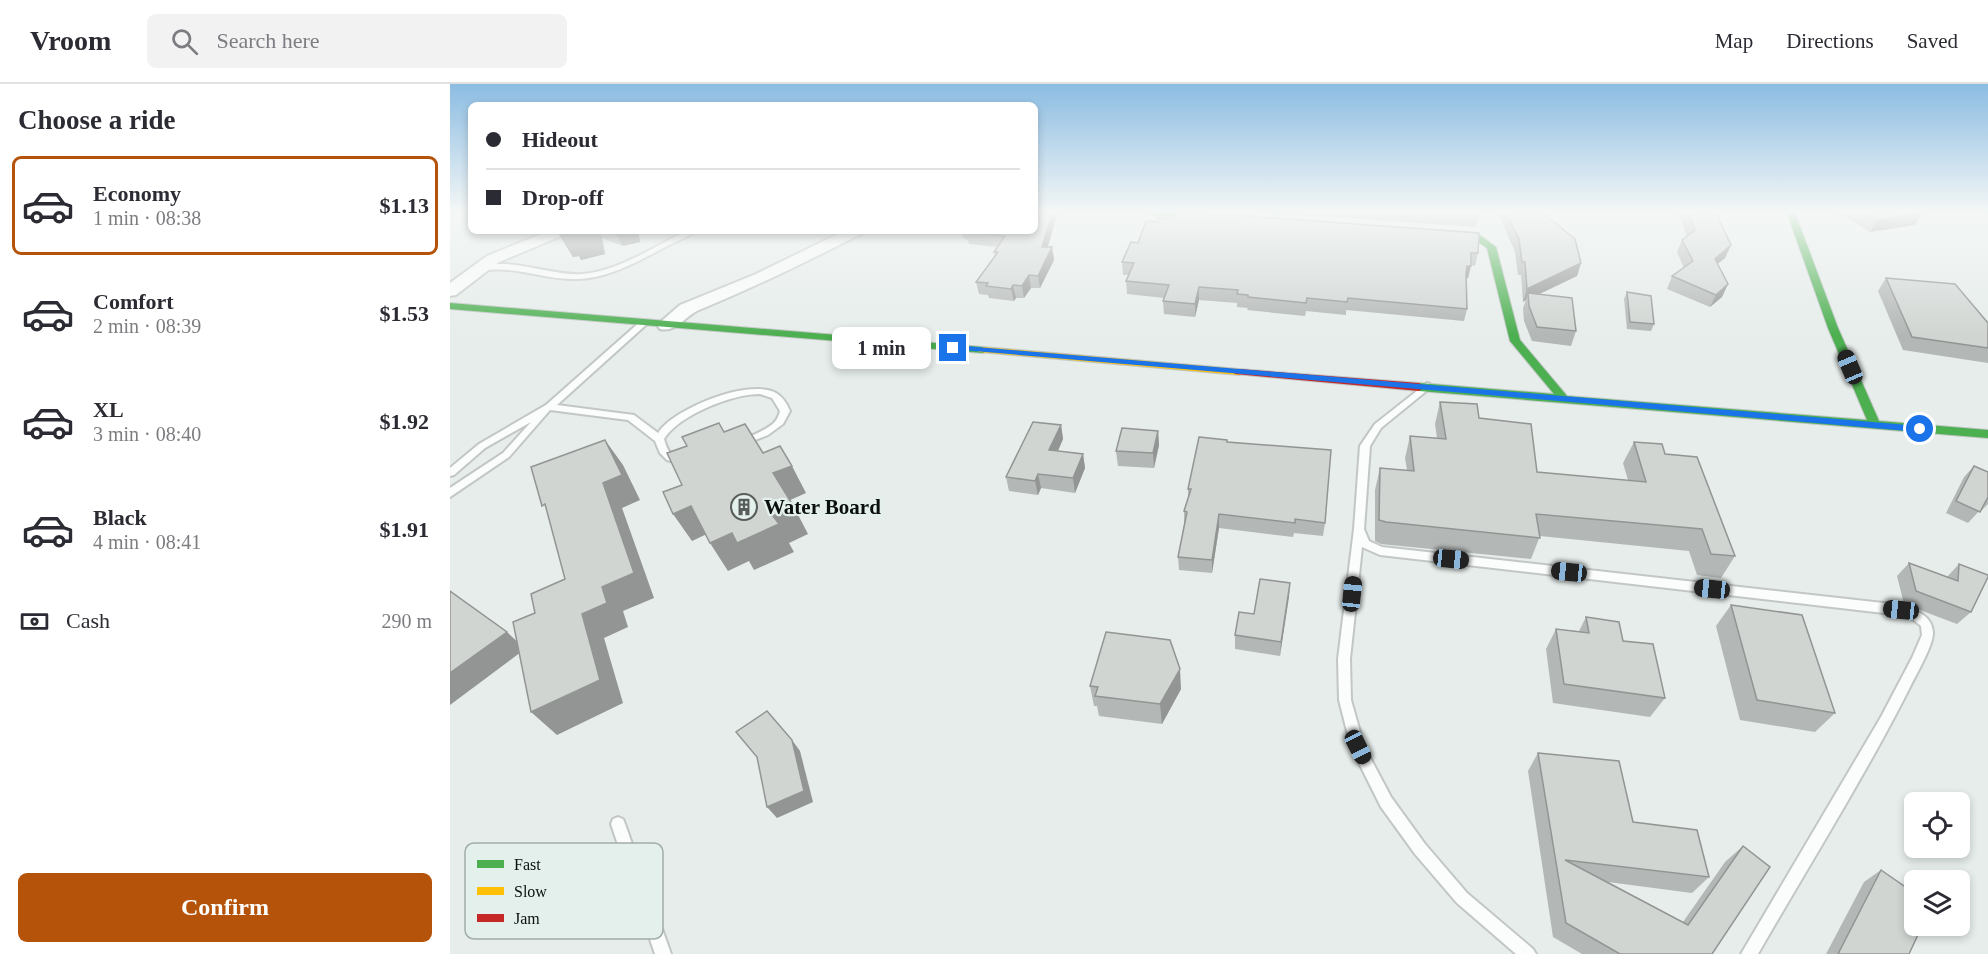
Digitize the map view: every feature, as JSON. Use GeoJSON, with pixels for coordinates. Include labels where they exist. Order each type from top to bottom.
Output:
{"type":"FeatureCollection","features":[{"type":"Feature","properties":{"kind":"main road"},"geometry":{"type":"LineString","coordinates":[[1493,254],[1515,341],[1563,398]]}},
{"type":"Feature","properties":{"kind":"main road"},"geometry":{"type":"LineString","coordinates":[[1806,254],[1833,328],[1875,425]]}},
{"type":"Feature","properties":{"kind":"main road"},"geometry":{"type":"LineString","coordinates":[[450,306],[1988,434]]}},
{"type":"Feature","properties":{"kind":"street"},"geometry":{"type":"LineString","coordinates":[[450,291],[473,273],[505,254]]}},
{"type":"Feature","properties":{"kind":"street"},"geometry":{"type":"LineString","coordinates":[[666,325],[686,309],[762,278],[811,254]]}},
{"type":"Feature","properties":{"kind":"lane"},"geometry":{"type":"LineString","coordinates":[[473,273],[502,266],[573,277],[587,276],[643,254]]}},
{"type":"Feature","properties":{"kind":"lane"},"geometry":{"type":"LineString","coordinates":[[450,493],[506,454],[549,407],[644,323]]}},
{"type":"Feature","properties":{"kind":"lane"},"geometry":{"type":"LineString","coordinates":[[1427,386],[1378,426],[1368,438],[1365,446],[1359,529],[1344,659],[1345,700],[1358,747],[1386,802],[1420,849],[1462,898],[1528,954]]}},
{"type":"Feature","properties":{"kind":"lane"},"geometry":{"type":"LineString","coordinates":[[450,473],[482,446],[549,407],[631,417],[659,439],[660,445],[669,457],[686,461],[697,459],[772,429],[783,417],[785,411],[774,394],[747,392],[676,420],[667,425],[659,439]]}},
{"type":"Feature","properties":{"kind":"lane"},"geometry":{"type":"LineString","coordinates":[[1359,529],[1365,544],[1380,551],[1901,610],[1914,614],[1926,624],[1928,635],[1886,722],[1749,954]]}},
{"type":"Feature","properties":{"kind":"lane"},"geometry":{"type":"LineString","coordinates":[[618,824],[625,843]]}},
{"type":"Feature","properties":{"kind":"lane"},"geometry":{"type":"LineString","coordinates":[[658,939],[663,954]]}},
{"type":"Feature","properties":{"kind":"building"},"geometry":{"type":"Polygon","coordinates":[[[997,254],[1049,254],[1038,276],[1029,275],[1022,286],[1013,285],[1011,289],[986,286],[988,283],[976,282],[997,254]]]}},
{"type":"Feature","properties":{"kind":"building"},"geometry":{"type":"Polygon","coordinates":[[[1126,254],[1471,254],[1471,266],[1467,266],[1466,272],[1467,309],[1348,298],[1347,302],[1307,298],[1306,303],[1248,297],[1248,295],[1237,294],[1238,290],[1199,287],[1195,304],[1163,301],[1169,285],[1126,281],[1134,263],[1122,262],[1126,254]]]}},
{"type":"Feature","properties":{"kind":"building"},"geometry":{"type":"Polygon","coordinates":[[[1521,254],[1579,254],[1581,263],[1527,289],[1525,262],[1522,262],[1521,254]]]}},
{"type":"Feature","properties":{"kind":"building"},"geometry":{"type":"Polygon","coordinates":[[[1689,254],[1721,254],[1715,259],[1728,284],[1716,295],[1672,276],[1693,261],[1689,254]]]}},
{"type":"Feature","properties":{"kind":"building"},"geometry":{"type":"Polygon","coordinates":[[[1886,278],[1955,284],[1988,323],[1988,348],[1912,337],[1886,278]]]}},
{"type":"Feature","properties":{"kind":"building"},"geometry":{"type":"Polygon","coordinates":[[[1627,292],[1651,296],[1654,324],[1630,322],[1627,292]]]}},
{"type":"Feature","properties":{"kind":"building"},"geometry":{"type":"Polygon","coordinates":[[[1528,293],[1572,298],[1576,331],[1537,327],[1529,306],[1528,293]]]}},
{"type":"Feature","properties":{"kind":"building"},"geometry":{"type":"Polygon","coordinates":[[[1440,402],[1477,404],[1479,418],[1531,424],[1537,472],[1646,482],[1634,442],[1662,444],[1665,454],[1697,457],[1735,556],[1711,554],[1702,529],[1536,514],[1540,538],[1379,520],[1380,468],[1414,471],[1410,436],[1446,439],[1440,402]]]}},
{"type":"Feature","properties":{"kind":"building"},"geometry":{"type":"Polygon","coordinates":[[[1033,422],[1061,425],[1049,450],[1083,454],[1073,478],[1038,474],[1035,481],[1006,477],[1033,422]]]}},
{"type":"Feature","properties":{"kind":"building","name":"Water Board"},"geometry":{"type":"Polygon","coordinates":[[[719,423],[724,432],[745,424],[763,453],[780,446],[792,466],[773,473],[794,507],[773,516],[779,524],[737,543],[732,533],[710,543],[691,506],[673,514],[663,492],[682,485],[667,453],[687,446],[682,437],[719,423]]]}},
{"type":"Feature","properties":{"kind":"building"},"geometry":{"type":"Polygon","coordinates":[[[1122,428],[1158,431],[1153,453],[1116,451],[1122,428]]]}},
{"type":"Feature","properties":{"kind":"building"},"geometry":{"type":"Polygon","coordinates":[[[1199,437],[1227,440],[1227,442],[1331,450],[1325,523],[1295,519],[1295,523],[1219,514],[1212,560],[1178,557],[1187,512],[1184,511],[1191,489],[1188,489],[1199,437]]]}},
{"type":"Feature","properties":{"kind":"building"},"geometry":{"type":"Polygon","coordinates":[[[605,440],[622,475],[603,483],[634,573],[602,587],[607,603],[582,614],[600,680],[531,712],[513,622],[535,613],[531,594],[565,579],[545,504],[542,506],[531,467],[605,440]]]}},
{"type":"Feature","properties":{"kind":"building"},"geometry":{"type":"Polygon","coordinates":[[[1974,466],[1988,472],[1988,497],[1980,512],[1956,501],[1974,466]]]}},
{"type":"Feature","properties":{"kind":"building"},"geometry":{"type":"Polygon","coordinates":[[[1909,563],[1958,581],[1959,564],[1988,575],[1988,577],[1971,612],[1916,591],[1909,563]]]}},
{"type":"Feature","properties":{"kind":"building"},"geometry":{"type":"Polygon","coordinates":[[[1260,579],[1290,583],[1281,642],[1235,635],[1239,612],[1254,614],[1260,579]]]}},
{"type":"Feature","properties":{"kind":"building"},"geometry":{"type":"Polygon","coordinates":[[[450,591],[507,632],[450,673],[450,591]]]}},
{"type":"Feature","properties":{"kind":"building"},"geometry":{"type":"Polygon","coordinates":[[[1731,605],[1802,615],[1835,713],[1757,700],[1731,605]]]}},
{"type":"Feature","properties":{"kind":"building"},"geometry":{"type":"Polygon","coordinates":[[[1586,617],[1619,622],[1623,641],[1653,644],[1665,698],[1564,684],[1556,629],[1589,633],[1586,617]]]}},
{"type":"Feature","properties":{"kind":"building"},"geometry":{"type":"Polygon","coordinates":[[[1106,632],[1170,640],[1180,669],[1160,704],[1095,696],[1098,687],[1090,686],[1106,632]]]}},
{"type":"Feature","properties":{"kind":"building"},"geometry":{"type":"Polygon","coordinates":[[[767,711],[792,740],[804,791],[767,807],[757,757],[736,732],[767,711]]]}},
{"type":"Feature","properties":{"kind":"building"},"geometry":{"type":"Polygon","coordinates":[[[1538,753],[1619,761],[1633,822],[1697,830],[1709,877],[1565,860],[1688,925],[1743,846],[1770,867],[1712,954],[1620,954],[1566,923],[1538,753]]]}},
{"type":"Feature","properties":{"kind":"building"},"geometry":{"type":"Polygon","coordinates":[[[1881,870],[1904,886],[1904,936],[1917,936],[1909,954],[1838,954],[1881,870]]]}},
{"type":"Feature","properties":{"kind":"traffic: fast"},"geometry":{"type":"LineString","coordinates":[[1493,254],[1515,341],[1563,398]]}},
{"type":"Feature","properties":{"kind":"traffic: fast"},"geometry":{"type":"LineString","coordinates":[[1806,254],[1833,328],[1875,425]]}},
{"type":"Feature","properties":{"kind":"traffic: fast"},"geometry":{"type":"LineString","coordinates":[[450,306],[983,350]]}},
{"type":"Feature","properties":{"kind":"traffic: fast"},"geometry":{"type":"LineString","coordinates":[[1419,387],[1988,434]]}},
{"type":"Feature","properties":{"kind":"traffic: slow"},"geometry":{"type":"LineString","coordinates":[[983,350],[1239,372]]}},
{"type":"Feature","properties":{"kind":"traffic: jam"},"geometry":{"type":"LineString","coordinates":[[1239,372],[1419,387]]}},
{"type":"Feature","properties":{"kind":"place","name":"Water Board"},"geometry":{"type":"Point","coordinates":[744,507]}},
{"type":"Feature","properties":{"kind":"route"},"geometry":{"type":"LineString","coordinates":[[953,348],[1920,429]]}}]}
